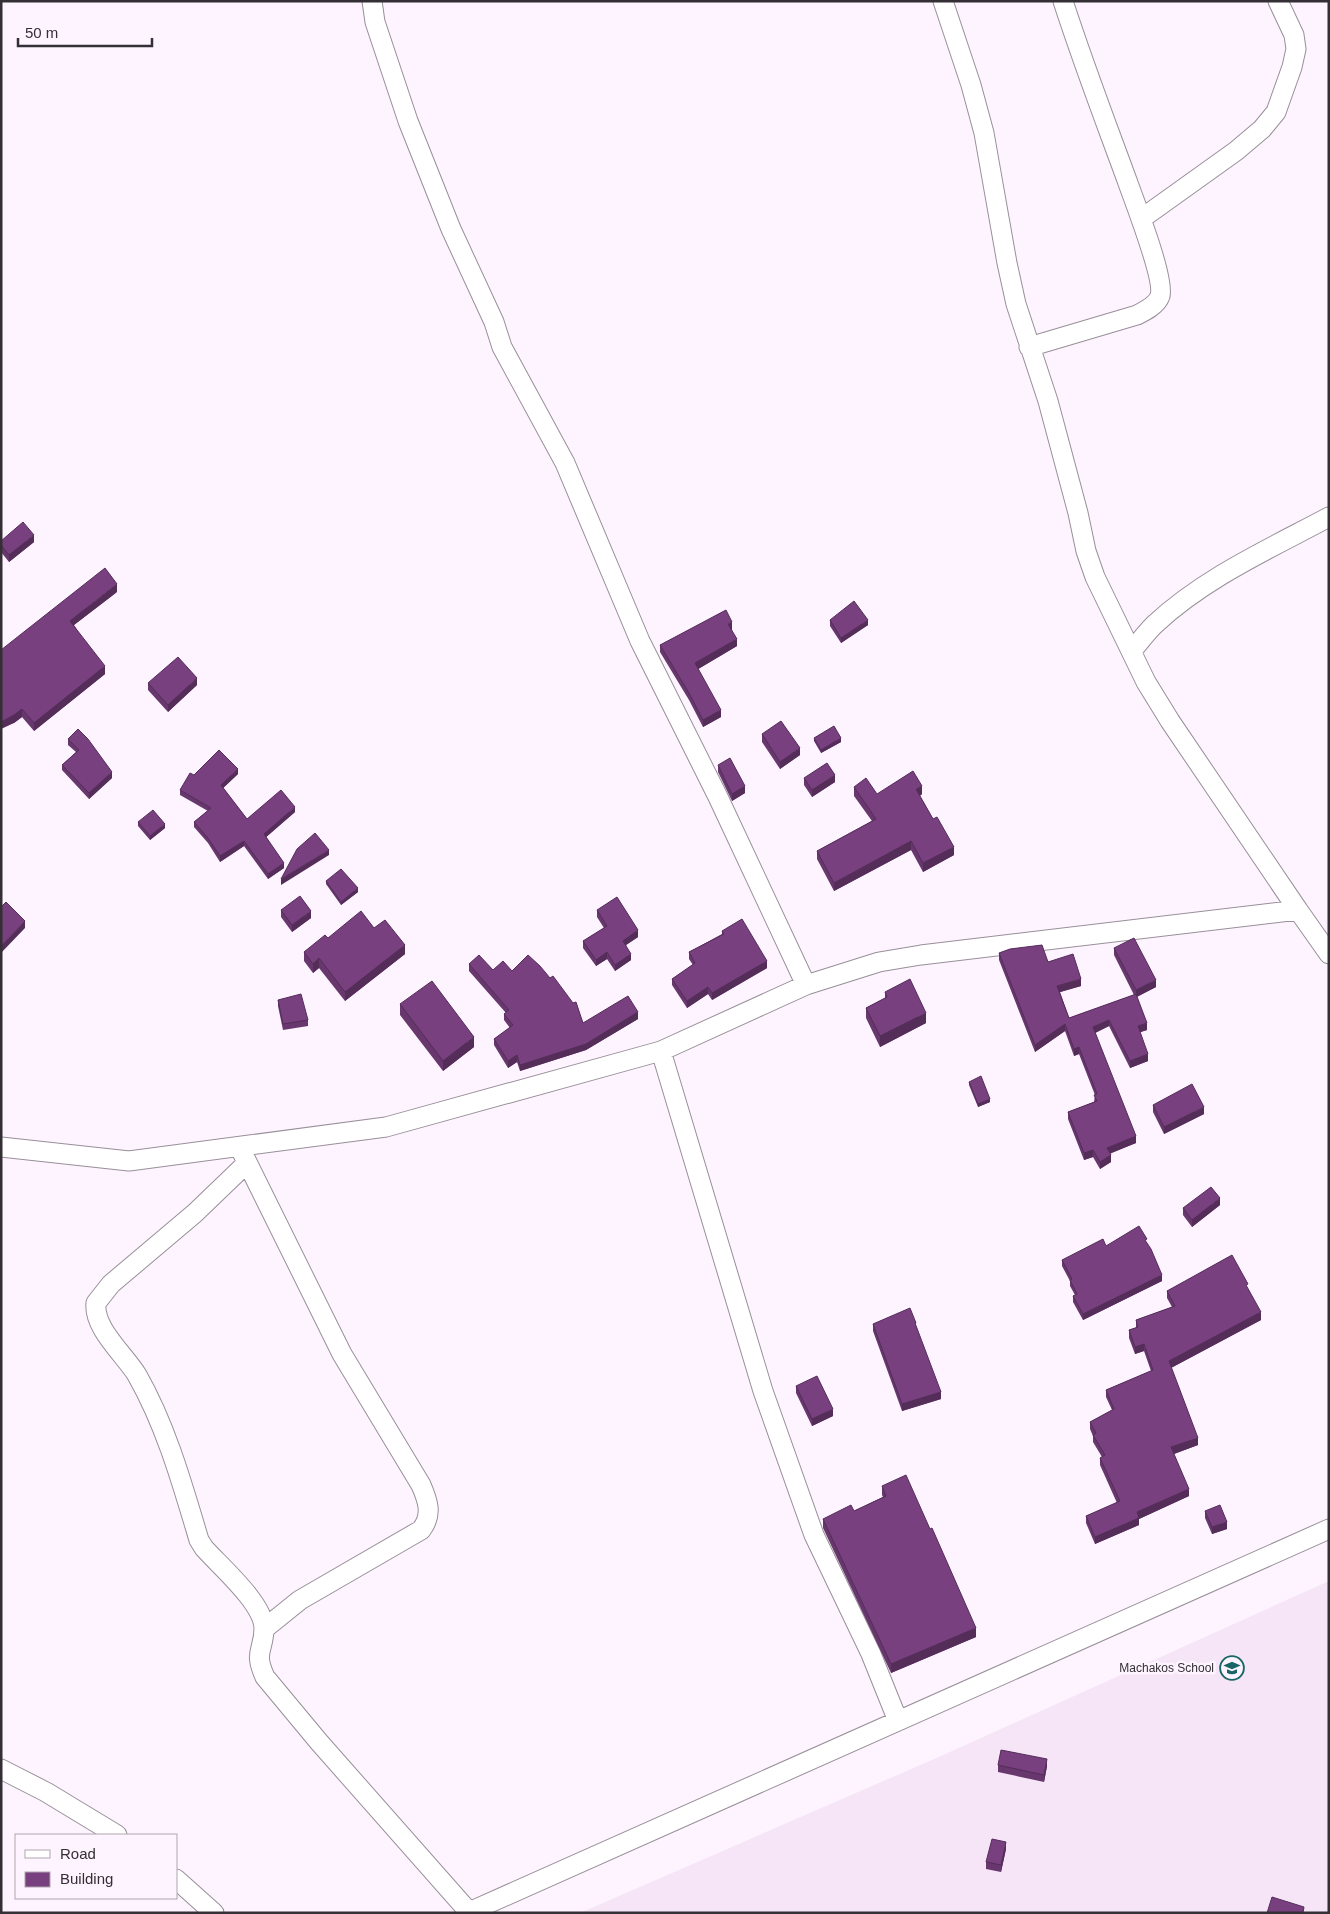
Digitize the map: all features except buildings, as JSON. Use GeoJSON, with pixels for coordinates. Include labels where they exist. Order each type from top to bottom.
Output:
{"type":"FeatureCollection","features":[{"type":"Feature","properties":{"kind":"street"},"geometry":{"type":"LineString","coordinates":[[372,1],[375,22],[408,121],[451,229],[494,322],[502,347],[565,463],[640,641],[718,797],[806,985]]}},
{"type":"Feature","properties":{"kind":"street"},"geometry":{"type":"LineString","coordinates":[[942,1],[971,85],[984,133],[1016,304],[1048,401],[1078,513],[1086,551],[1095,577],[1146,682],[1329,954]]}},
{"type":"Feature","properties":{"kind":"street"},"geometry":{"type":"LineString","coordinates":[[1029,347],[1137,315],[1148,309],[1160,297],[1150,243],[1063,1]]}},
{"type":"Feature","properties":{"kind":"street"},"geometry":{"type":"LineString","coordinates":[[1141,219],[1236,151],[1262,129],[1276,112],[1292,67],[1296,49],[1294,34],[1278,1]]}},
{"type":"Feature","properties":{"kind":"street"},"geometry":{"type":"LineString","coordinates":[[1132,651],[1153,626],[1176,606],[1219,576],[1329,517]]}},
{"type":"Feature","properties":{"kind":"street"},"geometry":{"type":"LineString","coordinates":[[1,1147],[130,1161],[243,1155],[386,1128],[661,1051],[806,985],[879,962],[921,955],[1298,910]]}},
{"type":"Feature","properties":{"kind":"street"},"geometry":{"type":"LineString","coordinates":[[661,1051],[763,1391],[810,1526],[871,1654],[898,1721]]}},
{"type":"Feature","properties":{"kind":"street"},"geometry":{"type":"LineString","coordinates":[[243,1155],[195,1213],[111,1284],[100,1296],[95,1309],[97,1319],[127,1360],[155,1410],[176,1466],[199,1540],[204,1548],[251,1598],[262,1614],[264,1629],[258,1656],[259,1666],[265,1677],[468,1912],[1329,1529]]}},
{"type":"Feature","properties":{"kind":"street"},"geometry":{"type":"LineString","coordinates":[[243,1155],[342,1354],[421,1485],[427,1499],[429,1511],[426,1524],[421,1530],[300,1600],[264,1629]]}},
{"type":"Feature","properties":{"kind":"street"},"geometry":{"type":"LineString","coordinates":[[1,1769],[53,1796],[115,1834]]}},
{"type":"Feature","properties":{"kind":"street"},"geometry":{"type":"LineString","coordinates":[[178,1881],[214,1913]]}},
{"type":"Feature","properties":{"kind":"shaded area","name":"Machakos School"},"geometry":{"type":"Polygon","coordinates":[[[1329,1581],[1329,1913],[580,1913],[941,1756],[1329,1581]]]}},
{"type":"Feature","properties":{"kind":"place","name":"Machakos School"},"geometry":{"type":"Point","coordinates":[1232,1668]}}]}
